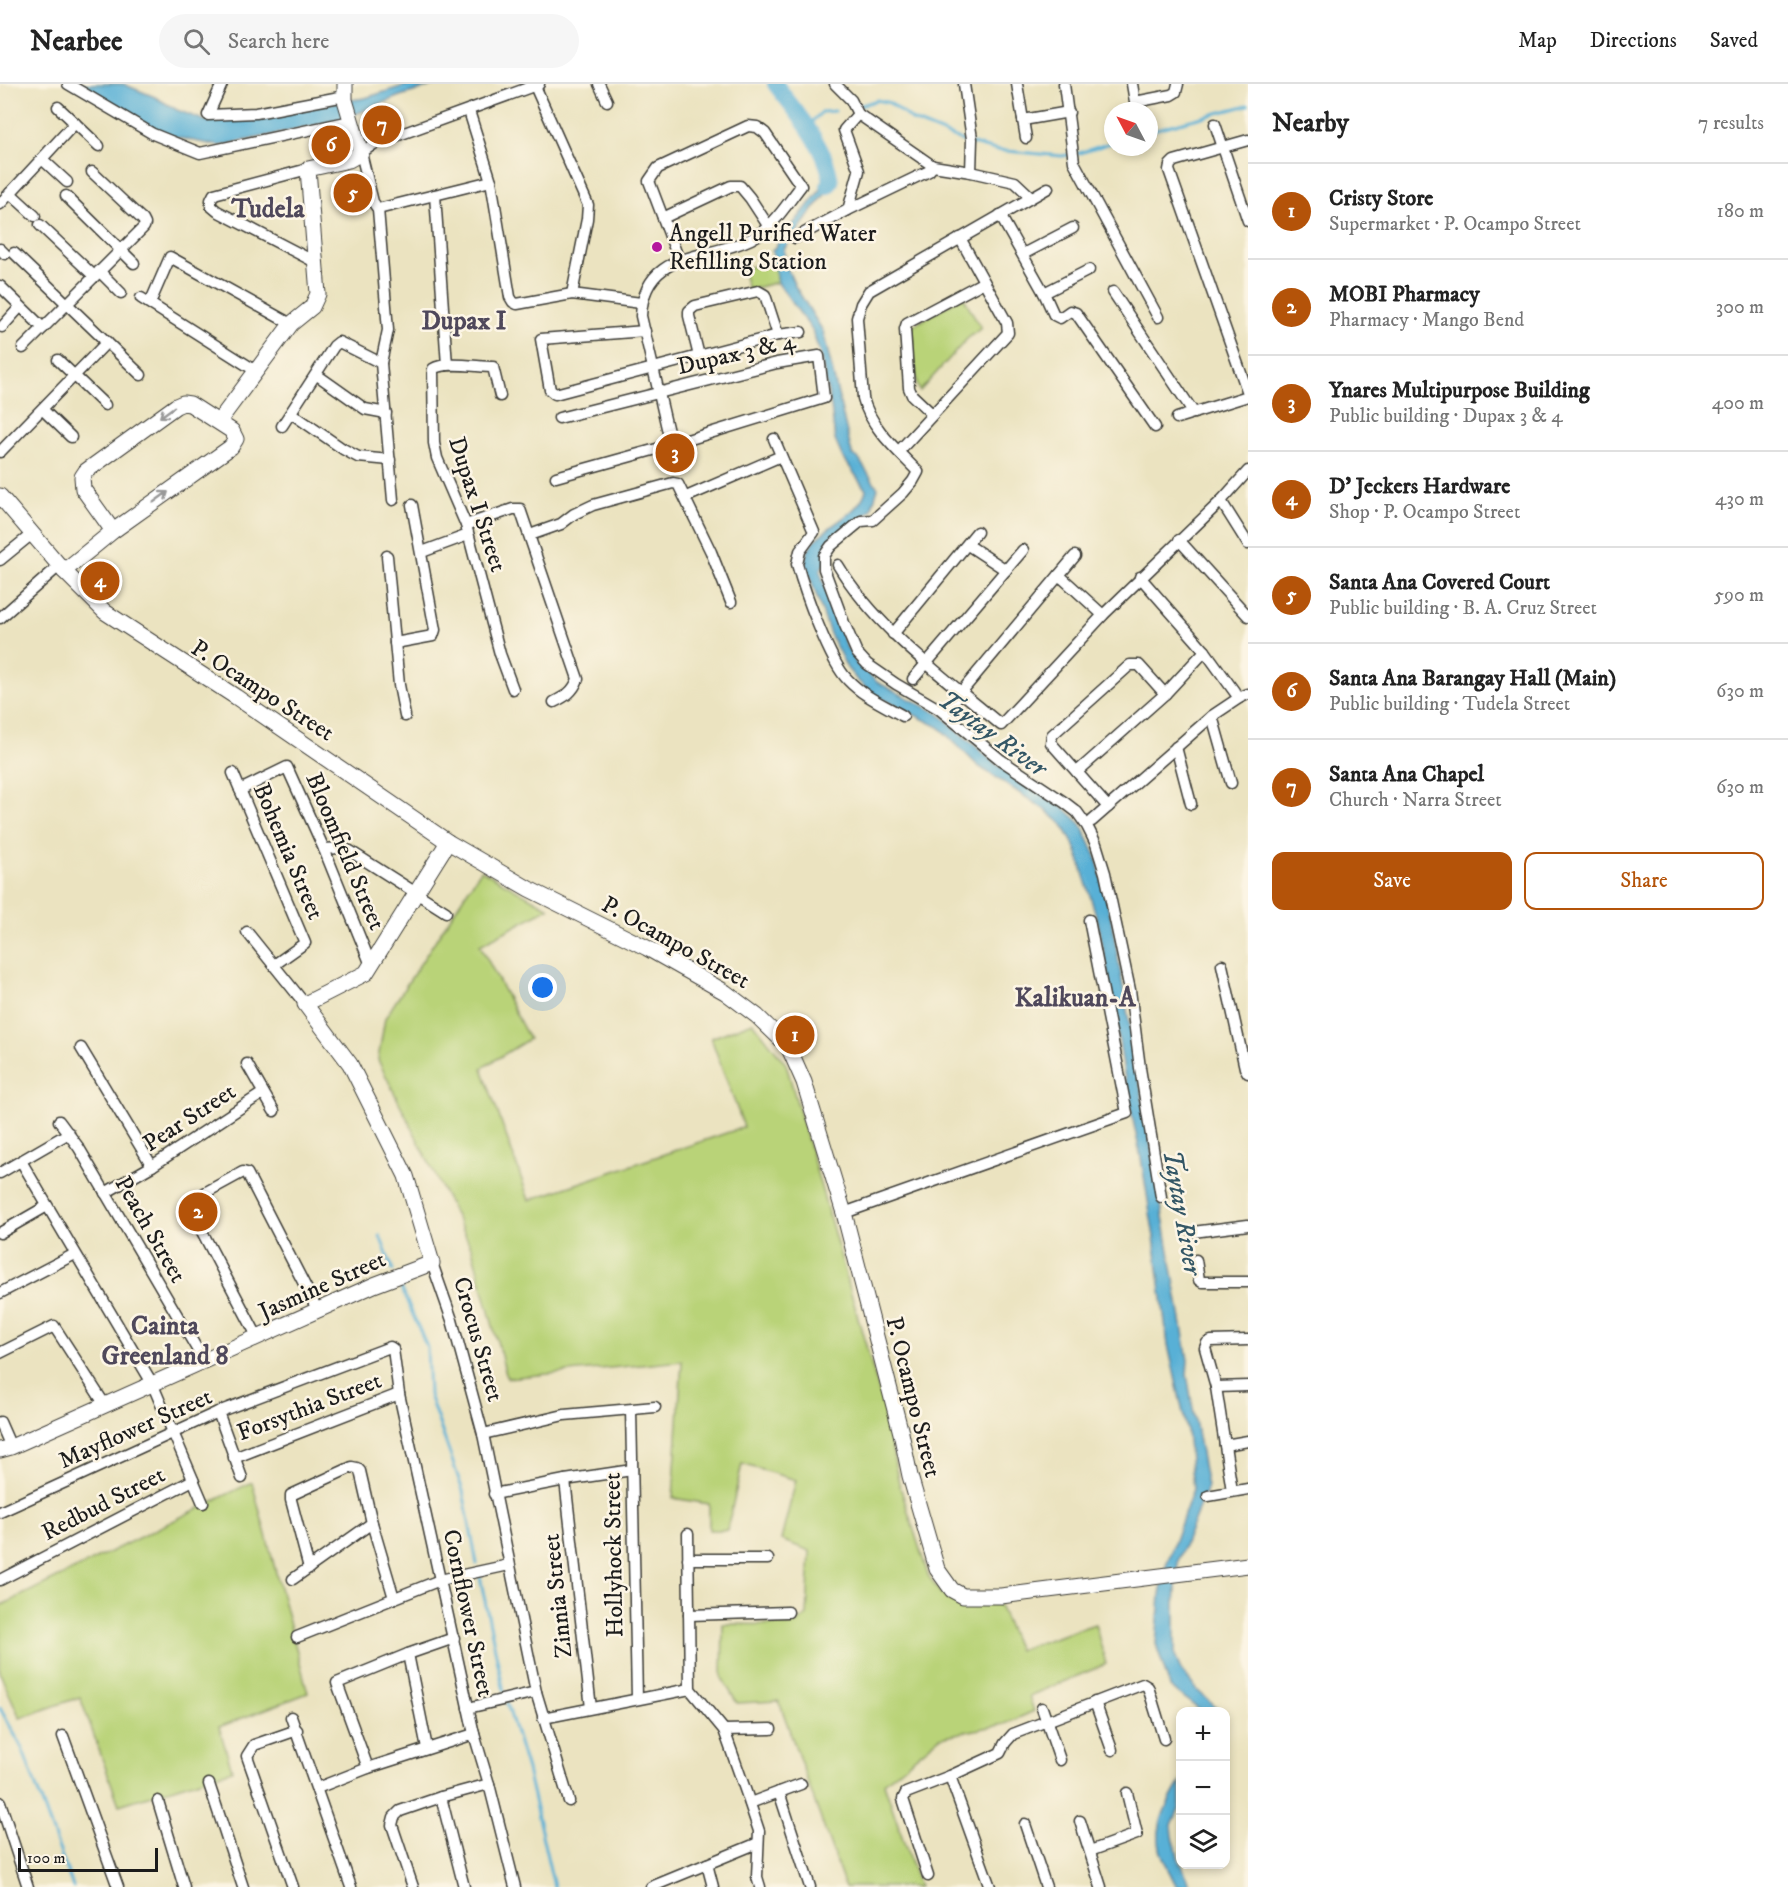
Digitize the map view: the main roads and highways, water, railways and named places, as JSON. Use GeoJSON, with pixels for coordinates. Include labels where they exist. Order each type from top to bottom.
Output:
{"type":"FeatureCollection","features":[{"type":"Feature","properties":{"kind":"water"},"geometry":{"type":"Polygon","coordinates":[[[72,84],[123,84],[206,121],[365,98],[410,84],[440,84],[400,96],[341,120],[219,146],[160,134],[72,84]]]}},
{"type":"Feature","properties":{"kind":"water"},"geometry":{"type":"Polygon","coordinates":[[[829,166],[832,185],[784,249],[785,263],[795,286],[823,331],[852,454],[858,458],[878,488],[871,510],[839,537],[820,571],[846,646],[856,663],[877,682],[939,714],[994,763],[1061,805],[1081,824],[1096,856],[1111,918],[1188,1360],[1187,1375],[1207,1487],[1178,1561],[1175,1656],[1181,1670],[1196,1689],[1216,1707],[1196,1707],[1170,1687],[1156,1644],[1160,1595],[1166,1566],[1193,1489],[1187,1431],[1168,1345],[1154,1237],[1108,973],[1098,922],[1076,849],[1063,825],[1044,809],[978,766],[939,727],[873,694],[857,680],[847,668],[830,634],[805,563],[814,541],[853,510],[861,501],[866,490],[842,456],[835,440],[831,406],[820,354],[812,330],[778,283],[772,251],[829,176],[829,166]]]}},
{"type":"Feature","properties":{"kind":"water"},"geometry":{"type":"Polygon","coordinates":[[[1176,1789],[1176,1816],[1172,1825],[1176,1848],[1176,1869],[1183,1869],[1190,1887],[1177,1887],[1160,1848],[1159,1831],[1176,1789]]]}},
{"type":"Feature","properties":{"kind":"waterway","name":"Taytay River"},"geometry":{"type":"LineString","coordinates":[[775,84],[801,118],[824,156],[831,182],[828,186]]}},
{"type":"Feature","properties":{"kind":"waterway"},"geometry":{"type":"LineString","coordinates":[[859,106],[877,100],[890,103],[913,121],[965,142],[995,150],[1062,156],[1104,145]]}},
{"type":"Feature","properties":{"kind":"waterway"},"geometry":{"type":"LineString","coordinates":[[1158,129],[1248,105]]}},
{"type":"Feature","properties":{"kind":"waterway"},"geometry":{"type":"LineString","coordinates":[[806,127],[822,112],[835,111]]}},
{"type":"Feature","properties":{"kind":"waterway"},"geometry":{"type":"LineString","coordinates":[[380,1236],[393,1270]]}},
{"type":"Feature","properties":{"kind":"waterway"},"geometry":{"type":"LineString","coordinates":[[400,1285],[427,1347],[429,1395],[463,1491],[477,1564]]}},
{"type":"Feature","properties":{"kind":"waterway"},"geometry":{"type":"LineString","coordinates":[[480,1577],[504,1692]]}},
{"type":"Feature","properties":{"kind":"waterway"},"geometry":{"type":"LineString","coordinates":[[507,1703],[527,1770],[554,1887]]}},
{"type":"Feature","properties":{"kind":"waterway"},"geometry":{"type":"LineString","coordinates":[[0,1708],[22,1748],[73,1887]]}},
{"type":"Feature","properties":{"kind":"place","name":"Santa Ana Chapel"},"geometry":{"type":"Point","coordinates":[382,125]}},
{"type":"Feature","properties":{"kind":"place","name":"Santa Ana Barangay Hall (Main)"},"geometry":{"type":"Point","coordinates":[331,145]}},
{"type":"Feature","properties":{"kind":"place","name":"Santa Ana Covered Court"},"geometry":{"type":"Point","coordinates":[353,193]}},
{"type":"Feature","properties":{"kind":"place","name":"Angell Purified Water Refilling Station"},"geometry":{"type":"Point","coordinates":[657,247]}},
{"type":"Feature","properties":{"kind":"place","name":"Ynares Multipurpose Building"},"geometry":{"type":"Point","coordinates":[675,453]}},
{"type":"Feature","properties":{"kind":"place","name":"D' Jeckers Hardware"},"geometry":{"type":"Point","coordinates":[100,581]}},
{"type":"Feature","properties":{"kind":"place","name":"Cristy Store"},"geometry":{"type":"Point","coordinates":[795,1035]}},
{"type":"Feature","properties":{"kind":"place","name":"MOBI Pharmacy"},"geometry":{"type":"Point","coordinates":[198,1212]}},
{"type":"Feature","properties":{"kind":"district","name":"Tudela"},"geometry":{"type":"Point","coordinates":[268,208]}},
{"type":"Feature","properties":{"kind":"district","name":"Dupax I"},"geometry":{"type":"Point","coordinates":[464,320]}},
{"type":"Feature","properties":{"kind":"district","name":"Kalikuan-A"},"geometry":{"type":"Point","coordinates":[1075,997]}},
{"type":"Feature","properties":{"kind":"district","name":"Cainta Greenland 8"},"geometry":{"type":"Point","coordinates":[165,1340]}}]}
